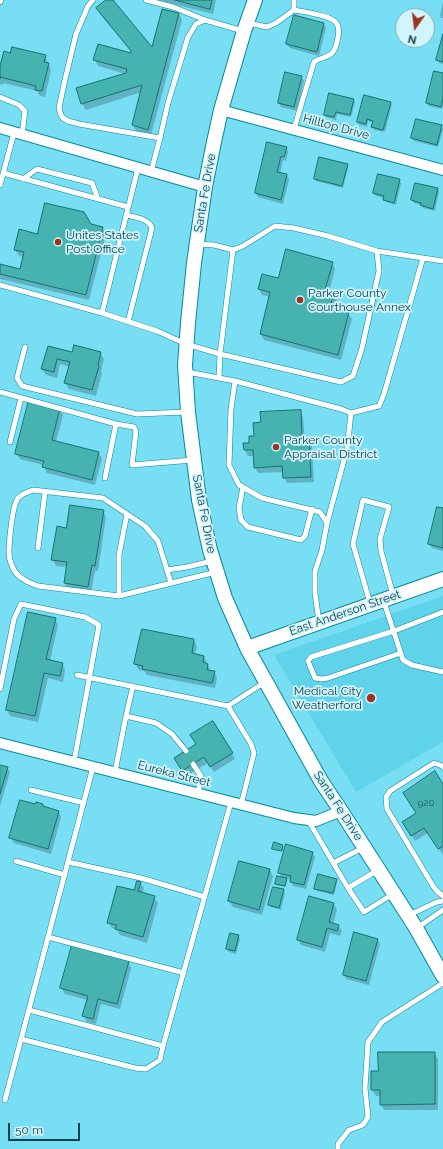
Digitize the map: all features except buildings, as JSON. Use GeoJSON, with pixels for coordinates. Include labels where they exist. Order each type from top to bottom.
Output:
{"type":"FeatureCollection","features":[{"type":"Feature","properties":{"kind":"main road","name":"Santa Fe Drive"},"geometry":{"type":"LineString","coordinates":[[255,0],[245,27],[221,110],[205,187],[188,323],[186,344],[188,412],[199,500],[215,566],[225,598],[247,648],[320,780],[408,915],[443,976]]}},
{"type":"Feature","properties":{"kind":"main road","name":"East Anderson Street"},"geometry":{"type":"LineString","coordinates":[[247,648],[443,579]]}},
{"type":"Feature","properties":{"kind":"street","name":"Hilltop Drive"},"geometry":{"type":"LineString","coordinates":[[221,110],[443,170]]}},
{"type":"Feature","properties":{"kind":"street"},"geometry":{"type":"LineString","coordinates":[[0,128],[205,187]]}},
{"type":"Feature","properties":{"kind":"street","name":"Eureka Street"},"geometry":{"type":"LineString","coordinates":[[0,743],[294,818],[316,821],[341,811]]}},
{"type":"Feature","properties":{"kind":"lane"},"geometry":{"type":"LineString","coordinates":[[93,0],[88,6],[76,34],[60,100],[59,108],[61,115],[68,121],[79,124],[160,138]]}},
{"type":"Feature","properties":{"kind":"lane"},"geometry":{"type":"LineString","coordinates":[[146,0],[173,7],[205,20],[245,27],[267,27],[276,23],[294,10],[333,20],[338,25],[339,34],[337,43],[331,54],[314,62],[294,129]]}},
{"type":"Feature","properties":{"kind":"lane"},"geometry":{"type":"LineString","coordinates":[[294,0],[294,10]]}},
{"type":"Feature","properties":{"kind":"lane"},"geometry":{"type":"LineString","coordinates":[[151,172],[168,103],[188,37],[196,24],[205,20]]}},
{"type":"Feature","properties":{"kind":"lane"},"geometry":{"type":"LineString","coordinates":[[0,97],[19,105],[25,111],[0,185]]}},
{"type":"Feature","properties":{"kind":"lane"},"geometry":{"type":"LineString","coordinates":[[102,313],[138,168]]}},
{"type":"Feature","properties":{"kind":"lane"},"geometry":{"type":"LineString","coordinates":[[23,179],[37,169],[92,183],[98,199]]}},
{"type":"Feature","properties":{"kind":"lane"},"geometry":{"type":"LineString","coordinates":[[3,173],[128,207]]}},
{"type":"Feature","properties":{"kind":"lane"},"geometry":{"type":"LineString","coordinates":[[126,215],[148,221],[152,228],[128,322]]}},
{"type":"Feature","properties":{"kind":"lane"},"geometry":{"type":"LineString","coordinates":[[197,244],[214,245],[233,250],[243,246],[275,226],[308,231],[377,251],[443,261]]}},
{"type":"Feature","properties":{"kind":"lane"},"geometry":{"type":"LineString","coordinates":[[219,378],[220,354],[233,250]]}},
{"type":"Feature","properties":{"kind":"lane"},"geometry":{"type":"LineString","coordinates":[[0,285],[102,313],[157,331],[186,344],[220,354],[341,382],[353,376],[362,348],[379,271],[377,251]]}},
{"type":"Feature","properties":{"kind":"lane"},"geometry":{"type":"LineString","coordinates":[[186,371],[235,381],[351,413],[379,406],[384,394],[423,258]]}},
{"type":"Feature","properties":{"kind":"lane"},"geometry":{"type":"LineString","coordinates":[[25,347],[17,378],[22,386],[137,414],[188,412]]}},
{"type":"Feature","properties":{"kind":"lane"},"geometry":{"type":"LineString","coordinates":[[235,381],[231,409],[229,465],[239,485],[262,498],[320,512],[327,523]]}},
{"type":"Feature","properties":{"kind":"lane"},"geometry":{"type":"LineString","coordinates":[[0,392],[116,424],[134,427],[136,431],[132,465],[194,460]]}},
{"type":"Feature","properties":{"kind":"lane"},"geometry":{"type":"LineString","coordinates":[[10,442],[21,398]]}},
{"type":"Feature","properties":{"kind":"lane"},"geometry":{"type":"LineString","coordinates":[[319,623],[315,593],[315,571],[322,550],[327,523],[347,449],[351,413]]}},
{"type":"Feature","properties":{"kind":"lane"},"geometry":{"type":"LineString","coordinates":[[105,478],[116,424]]}},
{"type":"Feature","properties":{"kind":"lane"},"geometry":{"type":"LineString","coordinates":[[243,487],[239,508],[241,520],[248,527],[301,540],[305,536],[312,509]]}},
{"type":"Feature","properties":{"kind":"lane"},"geometry":{"type":"LineString","coordinates":[[171,583],[158,541],[145,526],[103,498],[33,490],[24,493],[16,501],[9,552],[10,561],[16,573],[26,581],[38,586],[119,596],[171,583],[215,566]]}},
{"type":"Feature","properties":{"kind":"lane"},"geometry":{"type":"LineString","coordinates":[[38,548],[45,492]]}},
{"type":"Feature","properties":{"kind":"lane"},"geometry":{"type":"LineString","coordinates":[[383,600],[380,539],[390,507],[363,500],[353,544],[383,600],[403,660],[412,664],[443,672]]}},
{"type":"Feature","properties":{"kind":"lane"},"geometry":{"type":"LineString","coordinates":[[119,596],[119,555],[127,514]]}},
{"type":"Feature","properties":{"kind":"lane"},"geometry":{"type":"LineString","coordinates":[[167,570],[187,567],[215,566]]}},
{"type":"Feature","properties":{"kind":"lane"},"geometry":{"type":"LineString","coordinates":[[0,689],[14,619],[21,604],[85,617],[99,625],[74,762]]}},
{"type":"Feature","properties":{"kind":"lane"},"geometry":{"type":"LineString","coordinates":[[401,653],[322,679],[315,678],[308,662],[311,657],[394,631],[443,612]]}},
{"type":"Feature","properties":{"kind":"lane"},"geometry":{"type":"LineString","coordinates":[[77,675],[228,706],[266,681]]}},
{"type":"Feature","properties":{"kind":"lane"},"geometry":{"type":"LineString","coordinates":[[114,772],[133,686]]}},
{"type":"Feature","properties":{"kind":"lane"},"geometry":{"type":"LineString","coordinates":[[228,706],[251,744],[254,753],[241,805]]}},
{"type":"Feature","properties":{"kind":"lane"},"geometry":{"type":"LineString","coordinates":[[126,716],[156,723],[172,734],[186,751]]}},
{"type":"Feature","properties":{"kind":"lane"},"geometry":{"type":"LineString","coordinates":[[443,767],[434,763],[390,791],[386,797],[387,809],[433,886],[443,896]]}},
{"type":"Feature","properties":{"kind":"lane"},"geometry":{"type":"LineString","coordinates":[[193,764],[201,776],[198,794]]}},
{"type":"Feature","properties":{"kind":"lane"},"geometry":{"type":"LineString","coordinates":[[5,1100],[93,767]]}},
{"type":"Feature","properties":{"kind":"lane"},"geometry":{"type":"LineString","coordinates":[[31,790],[84,803]]}},
{"type":"Feature","properties":{"kind":"lane"},"geometry":{"type":"LineString","coordinates":[[21,1039],[135,1068],[146,1069],[160,1060],[231,802]]}},
{"type":"Feature","properties":{"kind":"lane"},"geometry":{"type":"LineString","coordinates":[[308,820],[364,912],[394,893]]}},
{"type":"Feature","properties":{"kind":"lane"},"geometry":{"type":"LineString","coordinates":[[333,863],[364,847]]}},
{"type":"Feature","properties":{"kind":"lane"},"geometry":{"type":"LineString","coordinates":[[16,861],[65,875]]}},
{"type":"Feature","properties":{"kind":"lane"},"geometry":{"type":"LineString","coordinates":[[68,862],[141,878],[205,897]]}},
{"type":"Feature","properties":{"kind":"lane"},"geometry":{"type":"LineString","coordinates":[[348,888],[379,869]]}},
{"type":"Feature","properties":{"kind":"lane"},"geometry":{"type":"LineString","coordinates":[[408,915],[437,902],[443,901]]}},
{"type":"Feature","properties":{"kind":"lane"},"geometry":{"type":"LineString","coordinates":[[416,928],[443,910]]}},
{"type":"Feature","properties":{"kind":"lane"},"geometry":{"type":"LineString","coordinates":[[48,937],[184,973]]}},
{"type":"Feature","properties":{"kind":"lane"},"geometry":{"type":"LineString","coordinates":[[338,1149],[338,1144],[349,1130],[363,1125],[368,1117],[365,1088],[368,1042],[382,1022],[443,983]]}},
{"type":"Feature","properties":{"kind":"lane"},"geometry":{"type":"LineString","coordinates":[[29,1010],[163,1046]]}},
{"type":"Feature","properties":{"kind":"shaded area","name":"Medical City Weatherford"},"geometry":{"type":"Polygon","coordinates":[[[443,596],[443,742],[356,792],[274,655],[443,596]]]}},
{"type":"Feature","properties":{"kind":"place","name":"Unites States Post Office"},"geometry":{"type":"Point","coordinates":[58,242]}},
{"type":"Feature","properties":{"kind":"place","name":"Parker County Courthouse Annex"},"geometry":{"type":"Point","coordinates":[300,300]}},
{"type":"Feature","properties":{"kind":"place","name":"Parker County Appraisal District"},"geometry":{"type":"Point","coordinates":[276,447]}},
{"type":"Feature","properties":{"kind":"place","name":"Medical City Weatherford"},"geometry":{"type":"Point","coordinates":[371,698]}}]}
